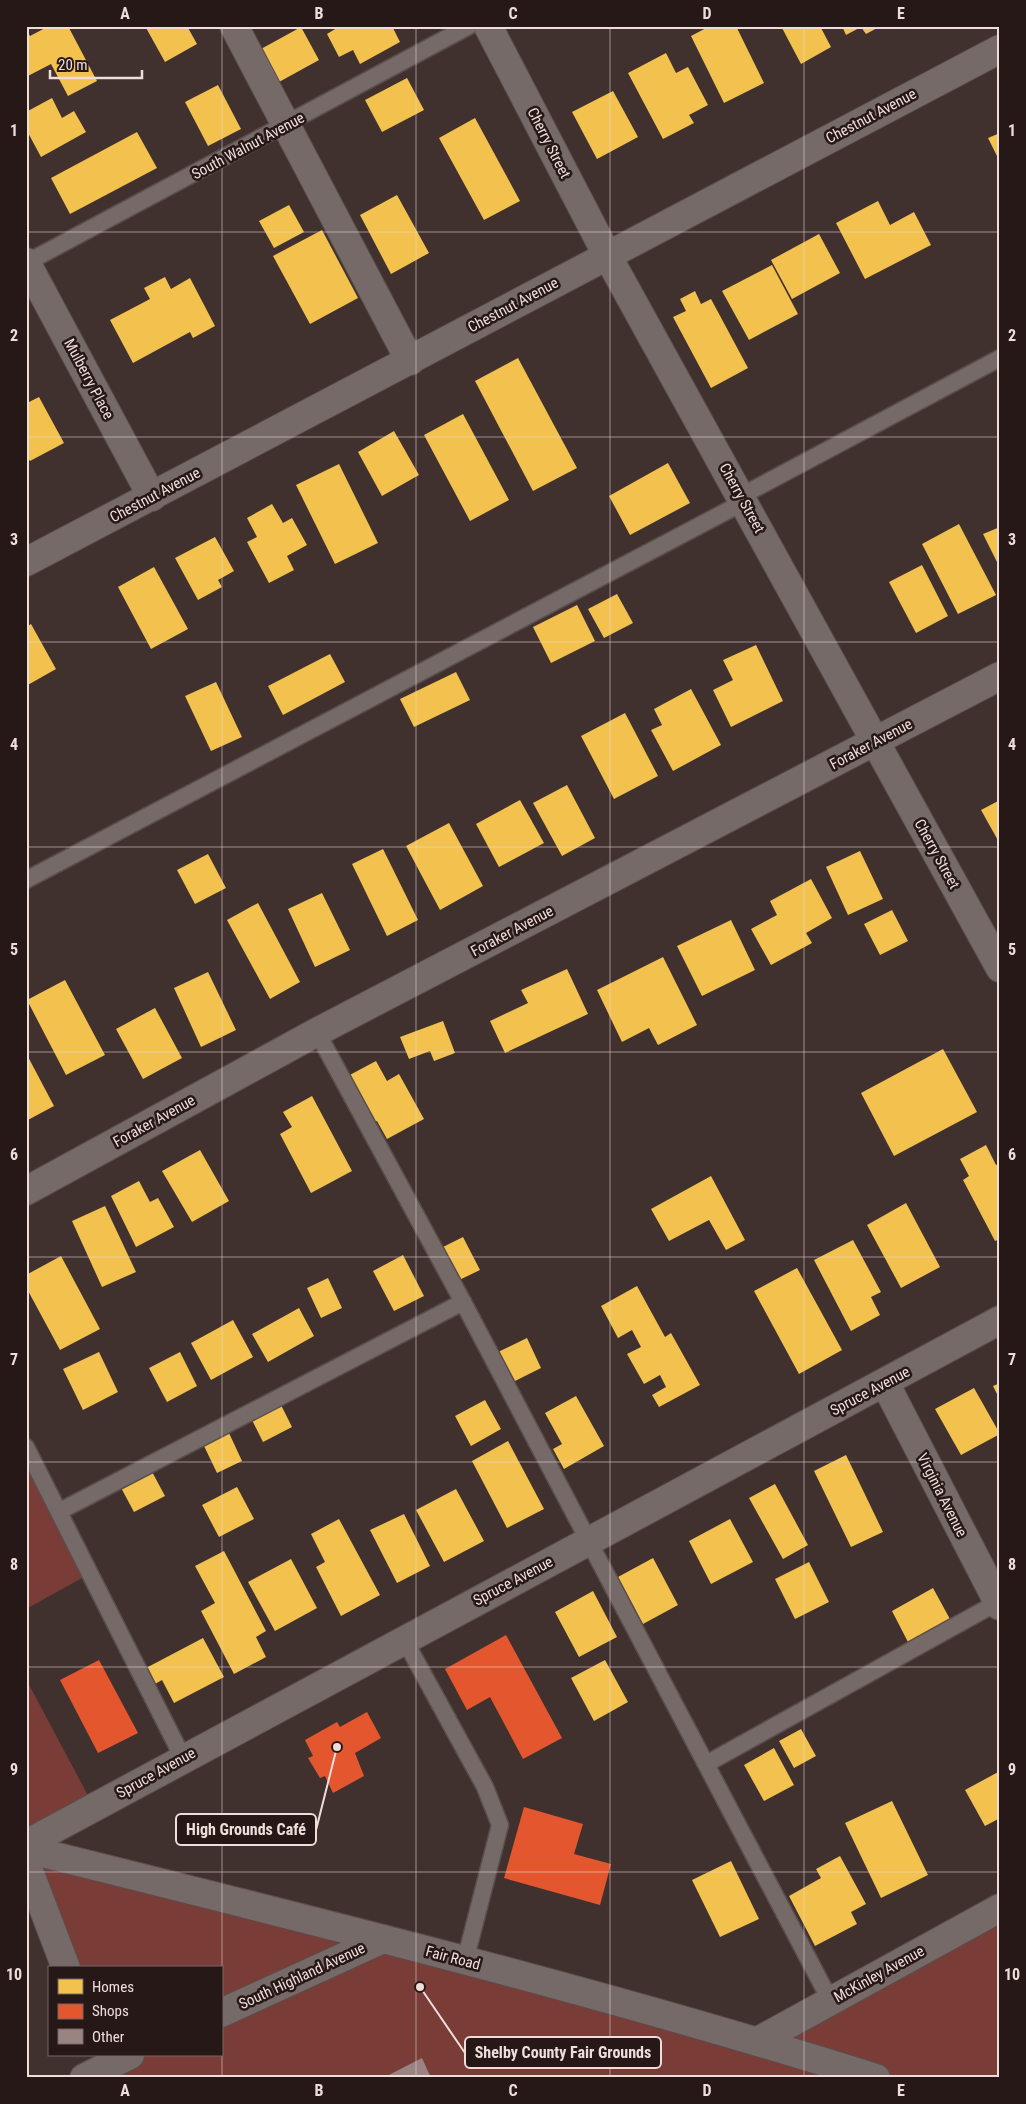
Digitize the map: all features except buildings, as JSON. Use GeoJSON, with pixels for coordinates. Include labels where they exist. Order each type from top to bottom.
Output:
{"type":"FeatureCollection","features":[{"type":"Feature","properties":{"kind":"street"},"geometry":{"type":"LineString","coordinates":[[234,26],[410,361]]}},
{"type":"Feature","properties":{"kind":"street","name":"Cherry Street"},"geometry":{"type":"LineString","coordinates":[[488,26],[607,255],[1000,968]]}},
{"type":"Feature","properties":{"kind":"street","name":"Chestnut Avenue"},"geometry":{"type":"LineString","coordinates":[[26,562],[1000,48]]}},
{"type":"Feature","properties":{"kind":"street","name":"Mulberry Place"},"geometry":{"type":"LineString","coordinates":[[26,263],[152,497]]}},
{"type":"Feature","properties":{"kind":"street","name":"Foraker Avenue"},"geometry":{"type":"LineString","coordinates":[[26,1191],[317,1032],[1000,676]]}},
{"type":"Feature","properties":{"kind":"street","name":"Spruce Avenue"},"geometry":{"type":"LineString","coordinates":[[26,1844],[1000,1320]]}},
{"type":"Feature","properties":{"kind":"street","name":"Virginia Avenue"},"geometry":{"type":"LineString","coordinates":[[885,1383],[999,1603]]}},
{"type":"Feature","properties":{"kind":"street","name":"Fair Road"},"geometry":{"type":"LineString","coordinates":[[26,1849],[465,1961],[758,2041],[876,2078]]}},
{"type":"Feature","properties":{"kind":"street"},"geometry":{"type":"LineString","coordinates":[[26,1864],[65,1966]]}},
{"type":"Feature","properties":{"kind":"street","name":"McKinley Avenue"},"geometry":{"type":"LineString","coordinates":[[758,2041],[1000,1908]]}},
{"type":"Feature","properties":{"kind":"street","name":"South Highland Avenue"},"geometry":{"type":"LineString","coordinates":[[222,2013],[383,1939]]}},
{"type":"Feature","properties":{"kind":"street"},"geometry":{"type":"LineString","coordinates":[[99,2070],[128,2056]]}},
{"type":"Feature","properties":{"kind":"lane","name":"South Walnut Avenue"},"geometry":{"type":"LineString","coordinates":[[26,263],[469,26]]}},
{"type":"Feature","properties":{"kind":"lane"},"geometry":{"type":"LineString","coordinates":[[26,880],[742,499],[1000,358]]}},
{"type":"Feature","properties":{"kind":"lane"},"geometry":{"type":"LineString","coordinates":[[317,1032],[463,1302],[830,2000]]}},
{"type":"Feature","properties":{"kind":"lane"},"geometry":{"type":"LineString","coordinates":[[60,1511],[463,1302]]}},
{"type":"Feature","properties":{"kind":"lane"},"geometry":{"type":"LineString","coordinates":[[29,1458],[60,1511],[183,1758]]}},
{"type":"Feature","properties":{"kind":"lane"},"geometry":{"type":"LineString","coordinates":[[706,1764],[999,1603]]}},
{"type":"Feature","properties":{"kind":"lane"},"geometry":{"type":"LineString","coordinates":[[404,1639],[485,1787],[500,1825],[465,1961]]}},
{"type":"Feature","properties":{"kind":"shaded area"},"geometry":{"type":"Polygon","coordinates":[[[26,1465],[91,1573],[26,1609],[26,1465]]]}},
{"type":"Feature","properties":{"kind":"shaded area"},"geometry":{"type":"Polygon","coordinates":[[[26,1679],[94,1807],[26,1844],[26,1679]]]}},
{"type":"Feature","properties":{"kind":"shaded area"},"geometry":{"type":"Polygon","coordinates":[[[26,1849],[758,2041],[1000,1908],[1000,2078],[109,2078],[99,2056],[222,2056],[222,1966],[65,1966],[26,1849]]]}},
{"type":"Feature","properties":{"kind":"place","name":"High Grounds Café"},"geometry":{"type":"Point","coordinates":[337,1747]}},
{"type":"Feature","properties":{"kind":"place","name":"Shelby County Fair Grounds"},"geometry":{"type":"Point","coordinates":[420,1987]}}]}
